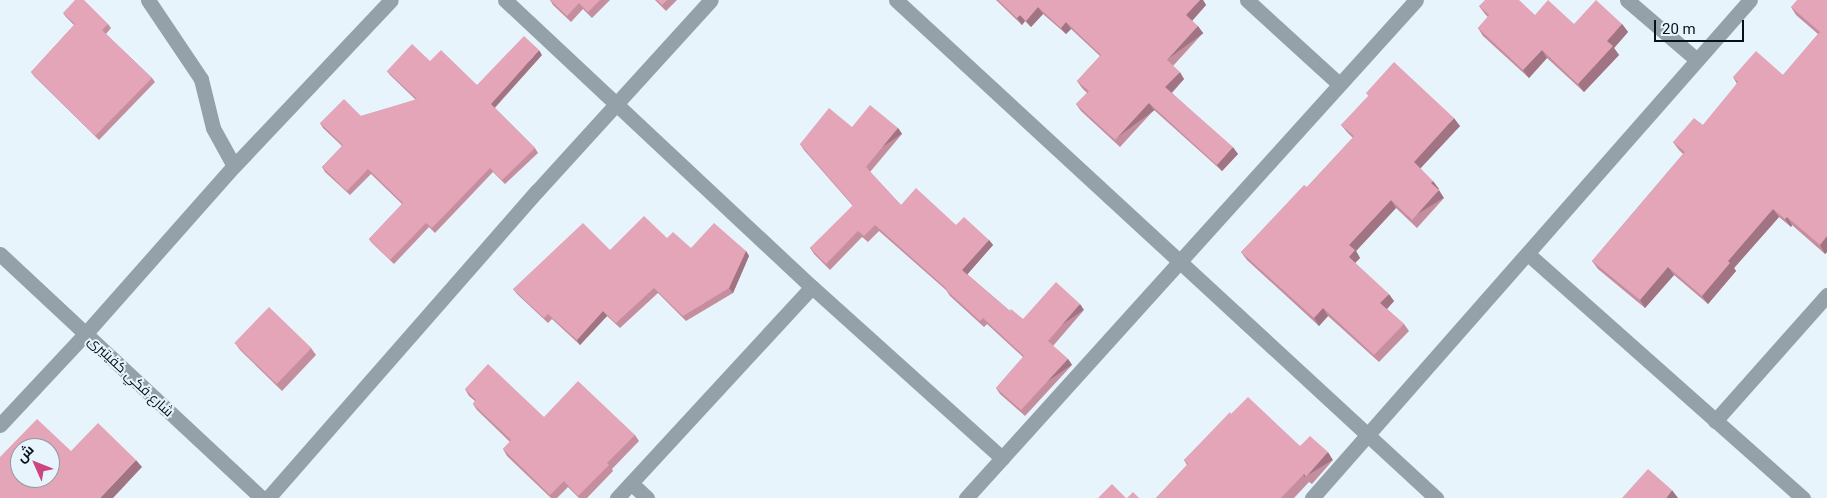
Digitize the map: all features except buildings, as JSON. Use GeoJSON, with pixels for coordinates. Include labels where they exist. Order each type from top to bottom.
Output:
{"type":"FeatureCollection","features":[{"type":"Feature","properties":{"kind":"street"},"geometry":{"type":"LineString","coordinates":[[148,0],[201,79],[213,128],[234,166]]}},
{"type":"Feature","properties":{"kind":"street"},"geometry":{"type":"LineString","coordinates":[[0,425],[86,333],[234,166],[391,0]]}},
{"type":"Feature","properties":{"kind":"street"},"geometry":{"type":"LineString","coordinates":[[505,0],[812,287],[1002,458]]}},
{"type":"Feature","properties":{"kind":"street"},"geometry":{"type":"LineString","coordinates":[[268,498],[711,0]]}},
{"type":"Feature","properties":{"kind":"street"},"geometry":{"type":"LineString","coordinates":[[896,0],[1436,498]]}},
{"type":"Feature","properties":{"kind":"street"},"geometry":{"type":"LineString","coordinates":[[1247,0],[1339,84]]}},
{"type":"Feature","properties":{"kind":"street"},"geometry":{"type":"LineString","coordinates":[[966,498],[1416,0]]}},
{"type":"Feature","properties":{"kind":"street"},"geometry":{"type":"LineString","coordinates":[[1627,0],[1697,60]]}},
{"type":"Feature","properties":{"kind":"street"},"geometry":{"type":"LineString","coordinates":[[1312,498],[1750,0]]}},
{"type":"Feature","properties":{"kind":"street","name":"شارع فكي كفيتيرى"},"geometry":{"type":"LineString","coordinates":[[0,254],[262,498]]}},
{"type":"Feature","properties":{"kind":"street"},"geometry":{"type":"LineString","coordinates":[[1528,254],[1803,498]]}},
{"type":"Feature","properties":{"kind":"street"},"geometry":{"type":"LineString","coordinates":[[617,498],[812,287]]}},
{"type":"Feature","properties":{"kind":"street"},"geometry":{"type":"LineString","coordinates":[[1714,421],[1827,295]]}},
{"type":"Feature","properties":{"kind":"street"},"geometry":{"type":"LineString","coordinates":[[631,483],[647,498]]}}]}
